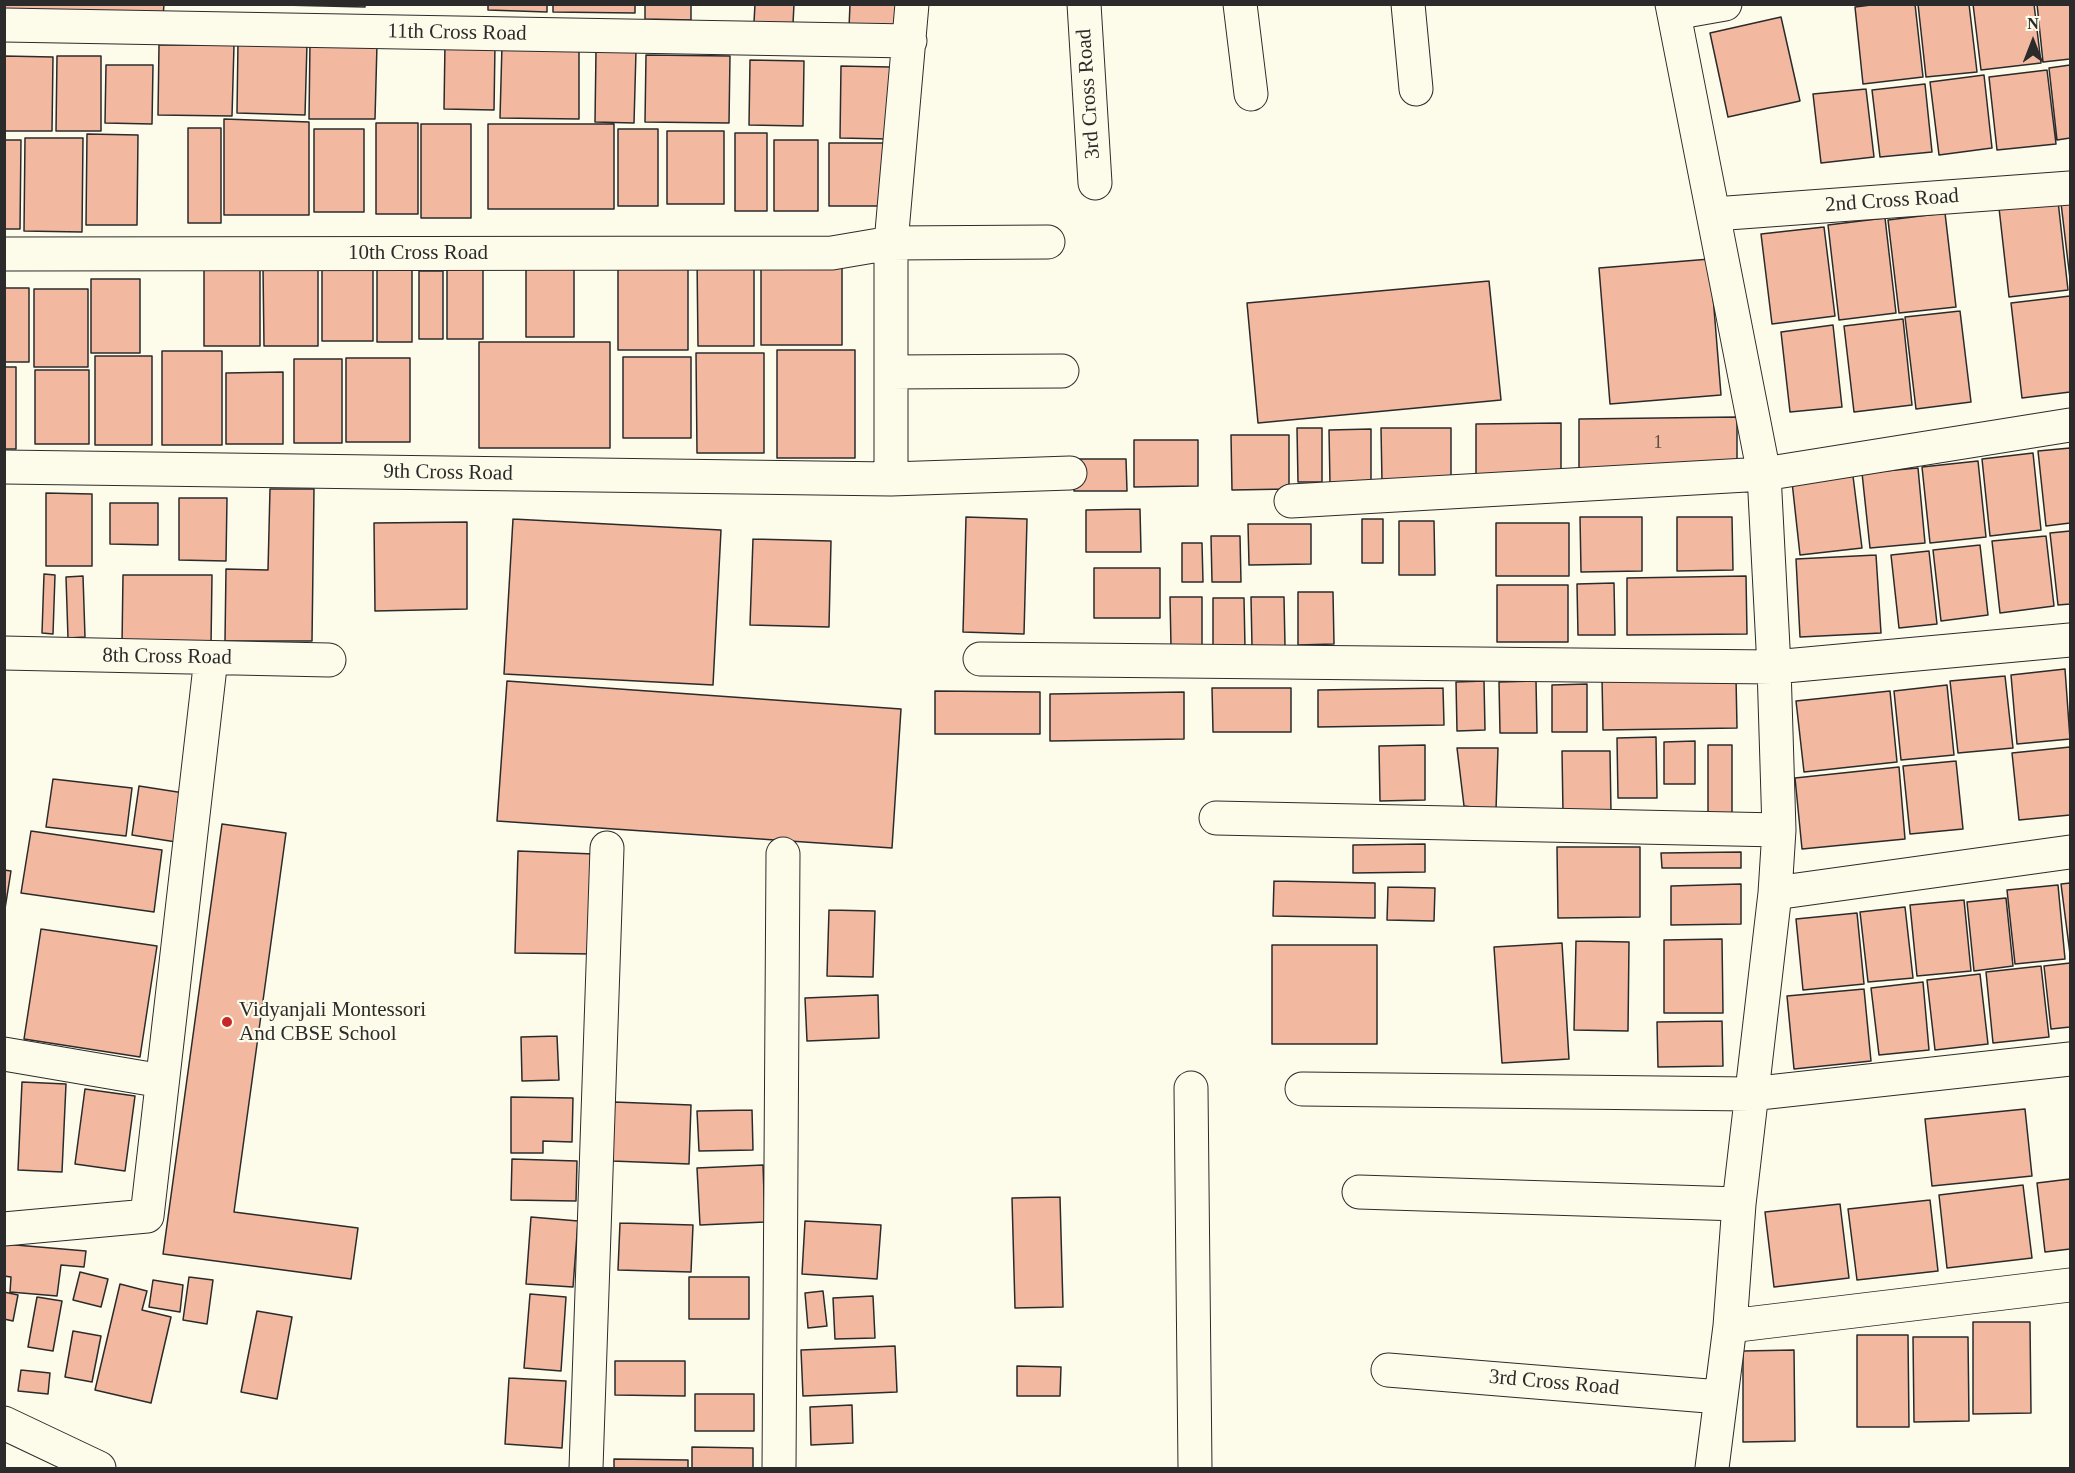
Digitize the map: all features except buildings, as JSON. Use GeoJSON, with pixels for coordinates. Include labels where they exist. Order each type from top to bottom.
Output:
{"type":"FeatureCollection","features":[{"type":"Feature","properties":{"kind":"street"},"geometry":{"type":"LineString","coordinates":[[891,479],[891,243],[912,4]]}},
{"type":"Feature","properties":{"kind":"street","name":"3rd Cross Road"},"geometry":{"type":"LineString","coordinates":[[1083,4],[1095,183]]}},
{"type":"Feature","properties":{"kind":"street"},"geometry":{"type":"LineString","coordinates":[[1240,4],[1251,94]]}},
{"type":"Feature","properties":{"kind":"street"},"geometry":{"type":"LineString","coordinates":[[1408,4],[1416,89]]}},
{"type":"Feature","properties":{"kind":"street"},"geometry":{"type":"LineString","coordinates":[[1712,1468],[1730,1326],[1738,1204],[1775,893],[1779,830],[1774,667],[1764,474],[1673,9],[1725,4]]}},
{"type":"Feature","properties":{"kind":"street","name":"11th Cross Road"},"geometry":{"type":"LineString","coordinates":[[4,25],[910,41]]}},
{"type":"Feature","properties":{"kind":"street","name":"2nd Cross Road"},"geometry":{"type":"LineString","coordinates":[[1714,214],[2070,188]]}},
{"type":"Feature","properties":{"kind":"street","name":"10th Cross Road"},"geometry":{"type":"LineString","coordinates":[[4,254],[832,253],[891,243],[1048,242]]}},
{"type":"Feature","properties":{"kind":"street"},"geometry":{"type":"LineString","coordinates":[[891,372],[1062,371]]}},
{"type":"Feature","properties":{"kind":"street"},"geometry":{"type":"LineString","coordinates":[[1291,501],[1764,474],[2070,425]]}},
{"type":"Feature","properties":{"kind":"street","name":"9th Cross Road"},"geometry":{"type":"LineString","coordinates":[[4,467],[891,479],[1070,472]]}},
{"type":"Feature","properties":{"kind":"street"},"geometry":{"type":"LineString","coordinates":[[980,659],[1774,667],[2070,640]]}},
{"type":"Feature","properties":{"kind":"street","name":"8th Cross Road"},"geometry":{"type":"LineString","coordinates":[[4,653],[329,660]]}},
{"type":"Feature","properties":{"kind":"street"},"geometry":{"type":"LineString","coordinates":[[4,1229],[147,1216],[210,658]]}},
{"type":"Feature","properties":{"kind":"street"},"geometry":{"type":"LineString","coordinates":[[1216,818],[1779,830]]}},
{"type":"Feature","properties":{"kind":"street"},"geometry":{"type":"LineString","coordinates":[[586,1468],[608,848]]}},
{"type":"Feature","properties":{"kind":"street"},"geometry":{"type":"LineString","coordinates":[[1775,893],[2070,852]]}},
{"type":"Feature","properties":{"kind":"street"},"geometry":{"type":"LineString","coordinates":[[779,1468],[783,854]]}},
{"type":"Feature","properties":{"kind":"street"},"geometry":{"type":"LineString","coordinates":[[4,1054],[162,1080]]}},
{"type":"Feature","properties":{"kind":"street"},"geometry":{"type":"LineString","coordinates":[[1302,1089],[1750,1094],[2070,1059]]}},
{"type":"Feature","properties":{"kind":"street"},"geometry":{"type":"LineString","coordinates":[[1191,1088],[1196,1468]]}},
{"type":"Feature","properties":{"kind":"street"},"geometry":{"type":"LineString","coordinates":[[1359,1192],[1738,1204]]}},
{"type":"Feature","properties":{"kind":"street"},"geometry":{"type":"LineString","coordinates":[[1730,1326],[2070,1285]]}},
{"type":"Feature","properties":{"kind":"street","name":"3rd Cross Road"},"geometry":{"type":"LineString","coordinates":[[1388,1370],[1720,1397]]}},
{"type":"Feature","properties":{"kind":"street"},"geometry":{"type":"LineString","coordinates":[[4,1423],[99,1468]]}},
{"type":"Feature","properties":{"kind":"place","name":"Vidyanjali Montessori And CBSE School"},"geometry":{"type":"Point","coordinates":[227,1022]}}]}
